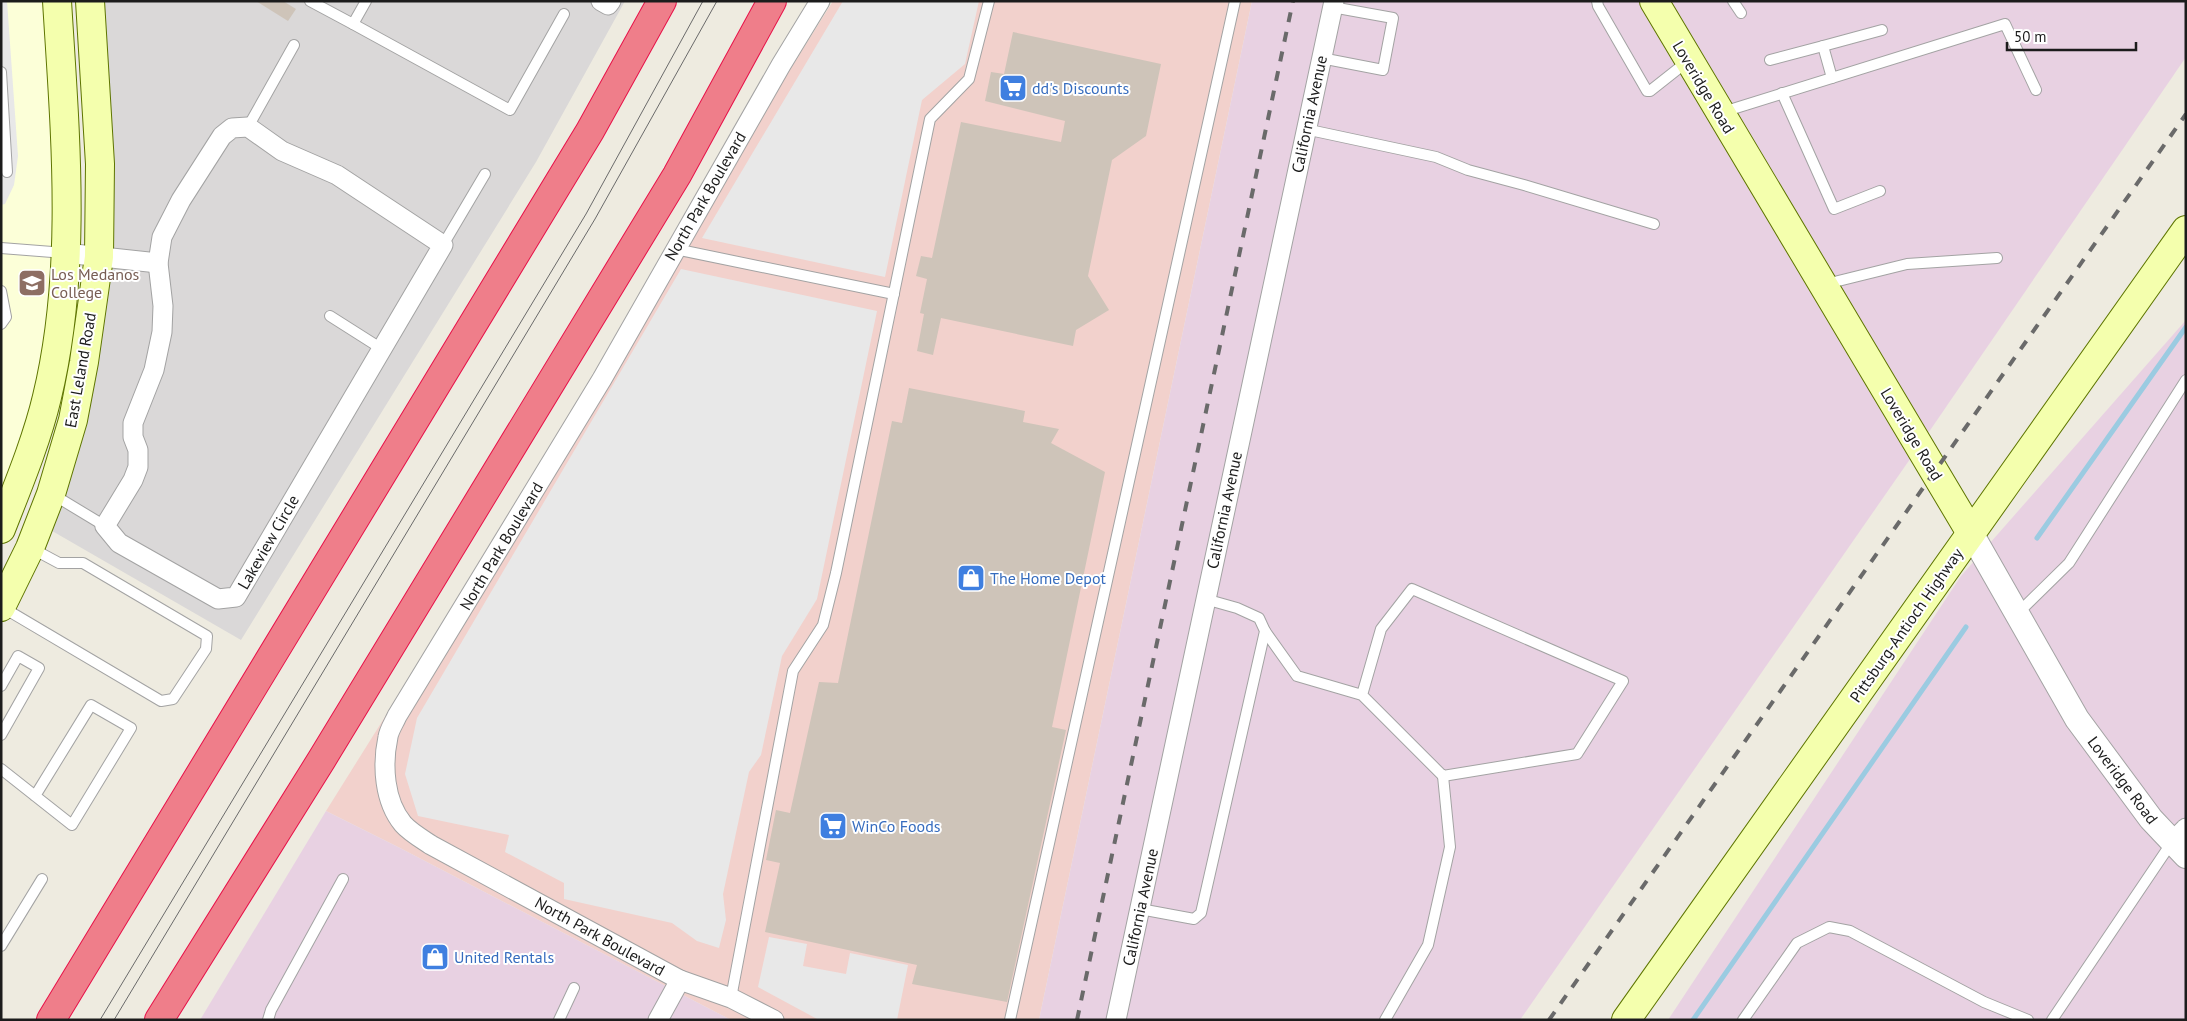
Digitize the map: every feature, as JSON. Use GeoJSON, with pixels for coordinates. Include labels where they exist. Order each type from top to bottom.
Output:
{"type":"FeatureCollection","features":[{"type":"Feature","properties":{"kind":"highway"},"geometry":{"type":"LineString","coordinates":[[52,1020],[590,131],[662,1]]}},
{"type":"Feature","properties":{"kind":"highway"},"geometry":{"type":"LineString","coordinates":[[159,1020],[322,759],[677,175],[772,1]]}},
{"type":"Feature","properties":{"kind":"main road","name":"East Leland Road"},"geometry":{"type":"LineString","coordinates":[[1,529],[47,398],[62,313],[65,253],[66,150],[57,1]]}},
{"type":"Feature","properties":{"kind":"main road","name":"East Leland Road"},"geometry":{"type":"LineString","coordinates":[[1,607],[30,548],[51,494],[73,420],[84,362],[99,257],[100,164],[90,1]]}},
{"type":"Feature","properties":{"kind":"main road","name":"Loveridge Road"},"geometry":{"type":"LineString","coordinates":[[1654,1],[1688,61],[1971,533]]}},
{"type":"Feature","properties":{"kind":"main road","name":"Pittsburg-Antioch Highway"},"geometry":{"type":"LineString","coordinates":[[1626,1020],[2186,230]]}},
{"type":"Feature","properties":{"kind":"street"},"geometry":{"type":"LineString","coordinates":[[601,1],[608,5],[610,1]]}},
{"type":"Feature","properties":{"kind":"street","name":"North Park Boulevard"},"geometry":{"type":"LineString","coordinates":[[774,1020],[731,998],[680,980],[431,845],[403,824],[393,807],[387,786],[385,766],[388,736],[398,716],[602,379],[781,65],[820,1]]}},
{"type":"Feature","properties":{"kind":"street","name":"California Avenue"},"geometry":{"type":"LineString","coordinates":[[1116,1020],[1333,4]]}},
{"type":"Feature","properties":{"kind":"street"},"geometry":{"type":"LineString","coordinates":[[106,526],[133,480],[138,467],[138,450],[133,437],[133,423],[154,370],[162,332],[162,306],[158,263],[162,237],[181,200],[222,136],[232,128],[248,127],[282,151],[337,175],[443,245]]}},
{"type":"Feature","properties":{"kind":"street","name":"Lakeview Circle"},"geometry":{"type":"LineString","coordinates":[[106,526],[119,543],[194,586],[218,599],[236,597],[443,245]]}},
{"type":"Feature","properties":{"kind":"street"},"geometry":{"type":"LineString","coordinates":[[65,253],[158,263]]}},
{"type":"Feature","properties":{"kind":"street","name":"Loveridge Road"},"geometry":{"type":"LineString","coordinates":[[1971,533],[2077,719],[2151,819],[2181,842]]}},
{"type":"Feature","properties":{"kind":"street","name":"North Park Boulevard"},"geometry":{"type":"LineString","coordinates":[[658,1020],[680,980]]}},
{"type":"Feature","properties":{"kind":"lane"},"geometry":{"type":"LineString","coordinates":[[310,1],[510,110],[564,14]]}},
{"type":"Feature","properties":{"kind":"lane"},"geometry":{"type":"LineString","coordinates":[[353,24],[366,1]]}},
{"type":"Feature","properties":{"kind":"lane"},"geometry":{"type":"LineString","coordinates":[[731,998],[793,670],[823,626],[836,573],[930,119],[969,79],[989,1]]}},
{"type":"Feature","properties":{"kind":"lane"},"geometry":{"type":"LineString","coordinates":[[1010,1020],[1235,1]]}},
{"type":"Feature","properties":{"kind":"lane"},"geometry":{"type":"LineString","coordinates":[[1598,1],[1598,6],[1648,91],[1688,61]]}},
{"type":"Feature","properties":{"kind":"lane"},"geometry":{"type":"LineString","coordinates":[[1733,1],[1740,13]]}},
{"type":"Feature","properties":{"kind":"lane"},"geometry":{"type":"LineString","coordinates":[[1321,58],[1383,70],[1392,18],[1333,4]]}},
{"type":"Feature","properties":{"kind":"lane"},"geometry":{"type":"LineString","coordinates":[[1719,112],[2006,24],[2036,90]]}},
{"type":"Feature","properties":{"kind":"lane"},"geometry":{"type":"LineString","coordinates":[[1770,60],[1882,30]]}},
{"type":"Feature","properties":{"kind":"lane"},"geometry":{"type":"LineString","coordinates":[[248,127],[294,45]]}},
{"type":"Feature","properties":{"kind":"lane"},"geometry":{"type":"LineString","coordinates":[[1823,46],[1832,78]]}},
{"type":"Feature","properties":{"kind":"lane"},"geometry":{"type":"LineString","coordinates":[[1,72],[7,172]]}},
{"type":"Feature","properties":{"kind":"lane"},"geometry":{"type":"LineString","coordinates":[[1782,93],[1834,209],[1880,191]]}},
{"type":"Feature","properties":{"kind":"lane"},"geometry":{"type":"LineString","coordinates":[[1305,129],[1436,157],[1468,170],[1654,224]]}},
{"type":"Feature","properties":{"kind":"lane","name":"Lakeview Circle"},"geometry":{"type":"LineString","coordinates":[[443,245],[485,174]]}},
{"type":"Feature","properties":{"kind":"lane"},"geometry":{"type":"LineString","coordinates":[[1,248],[65,253]]}},
{"type":"Feature","properties":{"kind":"lane"},"geometry":{"type":"LineString","coordinates":[[676,249],[894,294]]}},
{"type":"Feature","properties":{"kind":"lane"},"geometry":{"type":"LineString","coordinates":[[1822,285],[1907,264],[1997,258]]}},
{"type":"Feature","properties":{"kind":"lane"},"geometry":{"type":"LineString","coordinates":[[1,291],[6,317],[1,324]]}},
{"type":"Feature","properties":{"kind":"lane"},"geometry":{"type":"LineString","coordinates":[[330,316],[382,349]]}},
{"type":"Feature","properties":{"kind":"lane"},"geometry":{"type":"LineString","coordinates":[[2017,614],[2069,562],[2186,380]]}},
{"type":"Feature","properties":{"kind":"lane"},"geometry":{"type":"LineString","coordinates":[[51,494],[106,526]]}},
{"type":"Feature","properties":{"kind":"lane"},"geometry":{"type":"LineString","coordinates":[[1,607],[161,701],[173,699],[206,649],[207,636],[83,563],[59,564],[30,548]]}},
{"type":"Feature","properties":{"kind":"lane"},"geometry":{"type":"LineString","coordinates":[[1362,695],[1381,629],[1412,589],[1623,680],[1577,754],[1443,776]]}},
{"type":"Feature","properties":{"kind":"lane"},"geometry":{"type":"LineString","coordinates":[[1205,599],[1237,608],[1259,618],[1265,631],[1297,676],[1362,695],[1443,776],[1450,847],[1428,945],[1386,1020]]}},
{"type":"Feature","properties":{"kind":"lane"},"geometry":{"type":"LineString","coordinates":[[1140,909],[1194,919],[1201,913],[1265,631]]}},
{"type":"Feature","properties":{"kind":"lane"},"geometry":{"type":"LineString","coordinates":[[1,686],[18,656],[39,668],[1,734]]}},
{"type":"Feature","properties":{"kind":"lane"},"geometry":{"type":"LineString","coordinates":[[1,769],[35,796],[72,825],[131,728],[91,705],[35,796]]}},
{"type":"Feature","properties":{"kind":"lane"},"geometry":{"type":"LineString","coordinates":[[2052,1020],[2181,842]]}},
{"type":"Feature","properties":{"kind":"lane"},"geometry":{"type":"LineString","coordinates":[[1,946],[42,879]]}},
{"type":"Feature","properties":{"kind":"lane"},"geometry":{"type":"LineString","coordinates":[[268,1020],[343,879]]}},
{"type":"Feature","properties":{"kind":"lane"},"geometry":{"type":"LineString","coordinates":[[1743,1020],[1797,943],[1829,927],[1850,932],[1984,1002],[2028,1020]]}},
{"type":"Feature","properties":{"kind":"lane"},"geometry":{"type":"LineString","coordinates":[[559,1020],[574,988]]}},
{"type":"Feature","properties":{"kind":"shaded area","name":"Los Medanos College"},"geometry":{"type":"Polygon","coordinates":[[[1,1],[57,1],[62,313],[1,529],[1,1]]]}},
{"type":"Feature","properties":{"kind":"shaded area"},"geometry":{"type":"Polygon","coordinates":[[[1,1],[7,1],[18,156],[14,185],[5,204],[1,205],[1,1]]]}},
{"type":"Feature","properties":{"kind":"shaded area"},"geometry":{"type":"Polygon","coordinates":[[[100,1],[625,1],[536,162],[241,640],[47,528],[81,423],[100,1]]]}},
{"type":"Feature","properties":{"kind":"shaded area"},"geometry":{"type":"Polygon","coordinates":[[[833,1],[1252,1],[1039,1020],[731,1020],[326,811],[833,1]]]}},
{"type":"Feature","properties":{"kind":"shaded area"},"geometry":{"type":"Polygon","coordinates":[[[843,1],[979,1],[965,64],[922,100],[885,277],[702,238],[843,1]]]}},
{"type":"Feature","properties":{"kind":"shaded area"},"geometry":{"type":"Polygon","coordinates":[[[1252,1],[2186,1],[2186,57],[1933,426],[1520,1020],[1039,1020],[1252,1]]]}},
{"type":"Feature","properties":{"kind":"shaded area"},"geometry":{"type":"Polygon","coordinates":[[[681,269],[877,311],[817,599],[782,656],[761,755],[749,772],[723,894],[726,920],[719,948],[697,941],[672,923],[564,899],[564,883],[505,852],[509,835],[418,816],[405,774],[417,718],[681,269]]]}},
{"type":"Feature","properties":{"kind":"shaded area"},"geometry":{"type":"Polygon","coordinates":[[[2186,320],[2186,1020],[1668,1020],[1961,576],[2186,320]]]}},
{"type":"Feature","properties":{"kind":"shaded area"},"geometry":{"type":"Polygon","coordinates":[[[326,811],[400,848],[731,1020],[200,1020],[326,811]]]}},
{"type":"Feature","properties":{"kind":"shaded area"},"geometry":{"type":"Polygon","coordinates":[[[769,937],[807,944],[803,966],[846,974],[850,953],[908,965],[897,1020],[819,1020],[758,987],[769,937]]]}},
{"type":"Feature","properties":{"kind":"building"},"geometry":{"type":"Polygon","coordinates":[[[256,1],[283,1],[296,9],[288,21],[256,1]]]}},
{"type":"Feature","properties":{"kind":"building"},"geometry":{"type":"Polygon","coordinates":[[[1013,32],[1161,64],[1146,136],[1112,160],[1088,276],[1109,310],[1076,330],[1073,346],[941,318],[933,355],[917,351],[924,314],[920,313],[927,279],[916,276],[921,256],[932,258],[961,122],[1061,142],[1065,121],[985,101],[991,72],[1004,74],[1013,32]]]}},
{"type":"Feature","properties":{"kind":"building"},"geometry":{"type":"Polygon","coordinates":[[[909,388],[1025,411],[1023,422],[1059,429],[1051,443],[1105,472],[1052,727],[1066,730],[1007,1002],[912,984],[917,965],[765,932],[780,863],[766,860],[776,810],[790,813],[819,682],[838,683],[892,421],[902,423],[909,388]]]}},
{"type":"Feature","properties":{"kind":"waterway"},"geometry":{"type":"LineString","coordinates":[[2037,538],[2186,327]]}},
{"type":"Feature","properties":{"kind":"waterway"},"geometry":{"type":"LineString","coordinates":[[1693,1020],[1966,627]]}},
{"type":"Feature","properties":{"kind":"tram line"},"geometry":{"type":"LineString","coordinates":[[100,1020],[586,214],[703,1]]}},
{"type":"Feature","properties":{"kind":"tram line"},"geometry":{"type":"LineString","coordinates":[[114,1020],[595,219],[717,1]]}},
{"type":"Feature","properties":{"kind":"railway"},"geometry":{"type":"LineString","coordinates":[[1077,1020],[1293,1]]}},
{"type":"Feature","properties":{"kind":"railway"},"geometry":{"type":"LineString","coordinates":[[1549,1020],[2186,114]]}},
{"type":"Feature","properties":{"kind":"place","name":"dd's Discounts"},"geometry":{"type":"Point","coordinates":[1013,88]}},
{"type":"Feature","properties":{"kind":"place","name":"Los Medanos College"},"geometry":{"type":"Point","coordinates":[32,283]}},
{"type":"Feature","properties":{"kind":"place","name":"The Home Depot"},"geometry":{"type":"Point","coordinates":[971,578]}},
{"type":"Feature","properties":{"kind":"place","name":"WinCo Foods"},"geometry":{"type":"Point","coordinates":[833,826]}},
{"type":"Feature","properties":{"kind":"place","name":"United Rentals"},"geometry":{"type":"Point","coordinates":[435,957]}}]}
